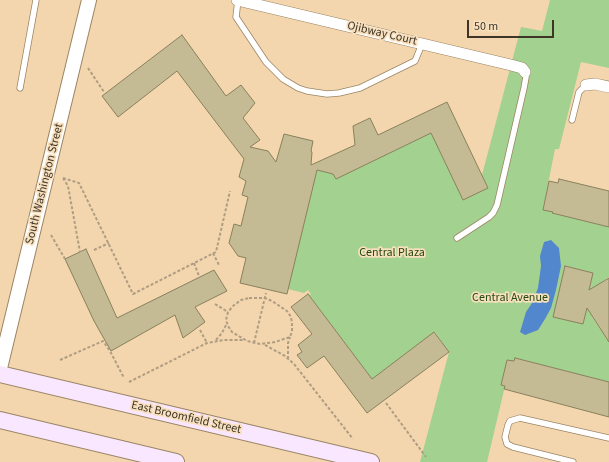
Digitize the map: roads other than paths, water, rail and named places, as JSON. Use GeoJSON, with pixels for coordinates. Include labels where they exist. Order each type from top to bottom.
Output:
{"type":"FeatureCollection","features":[{"type":"Feature","properties":{"kind":"main road","name":"East Broomfield Street"},"geometry":{"type":"LineString","coordinates":[[0,374],[371,462]]}},
{"type":"Feature","properties":{"kind":"main road"},"geometry":{"type":"LineString","coordinates":[[0,420],[176,462]]}},
{"type":"Feature","properties":{"kind":"street","name":"South Washington Street"},"geometry":{"type":"LineString","coordinates":[[0,368],[89,0]]}},
{"type":"Feature","properties":{"kind":"street","name":"Ojibway Court"},"geometry":{"type":"LineString","coordinates":[[238,0],[511,64],[522,68],[525,72]]}},
{"type":"Feature","properties":{"kind":"street"},"geometry":{"type":"LineString","coordinates":[[586,85],[595,84],[609,87]]}},
{"type":"Feature","properties":{"kind":"lane"},"geometry":{"type":"LineString","coordinates":[[20,88],[36,0]]}},
{"type":"Feature","properties":{"kind":"lane"},"geometry":{"type":"LineString","coordinates":[[238,0],[236,17],[266,62],[283,79],[298,88],[307,91],[338,94],[360,88],[415,61],[422,44]]}},
{"type":"Feature","properties":{"kind":"lane"},"geometry":{"type":"LineString","coordinates":[[456,238],[493,213],[497,205],[524,88],[526,77],[525,72]]}},
{"type":"Feature","properties":{"kind":"lane"},"geometry":{"type":"LineString","coordinates":[[572,120],[579,92],[586,85]]}},
{"type":"Feature","properties":{"kind":"lane"},"geometry":{"type":"LineString","coordinates":[[573,462],[513,447],[507,444],[505,437],[510,421],[520,418],[609,438]]}},
{"type":"Feature","properties":{"kind":"water"},"geometry":{"type":"Polygon","coordinates":[[[551,240],[559,248],[561,266],[556,290],[551,308],[538,330],[525,335],[520,332],[526,312],[532,303],[538,288],[541,266],[540,256],[544,242],[551,240]]]}},
{"type":"Feature","properties":{"kind":"park label","name":"Central Plaza"},"geometry":{"type":"Point","coordinates":[392,253]}},
{"type":"Feature","properties":{"kind":"park label","name":"Central Avenue"},"geometry":{"type":"Point","coordinates":[510,298]}}]}
